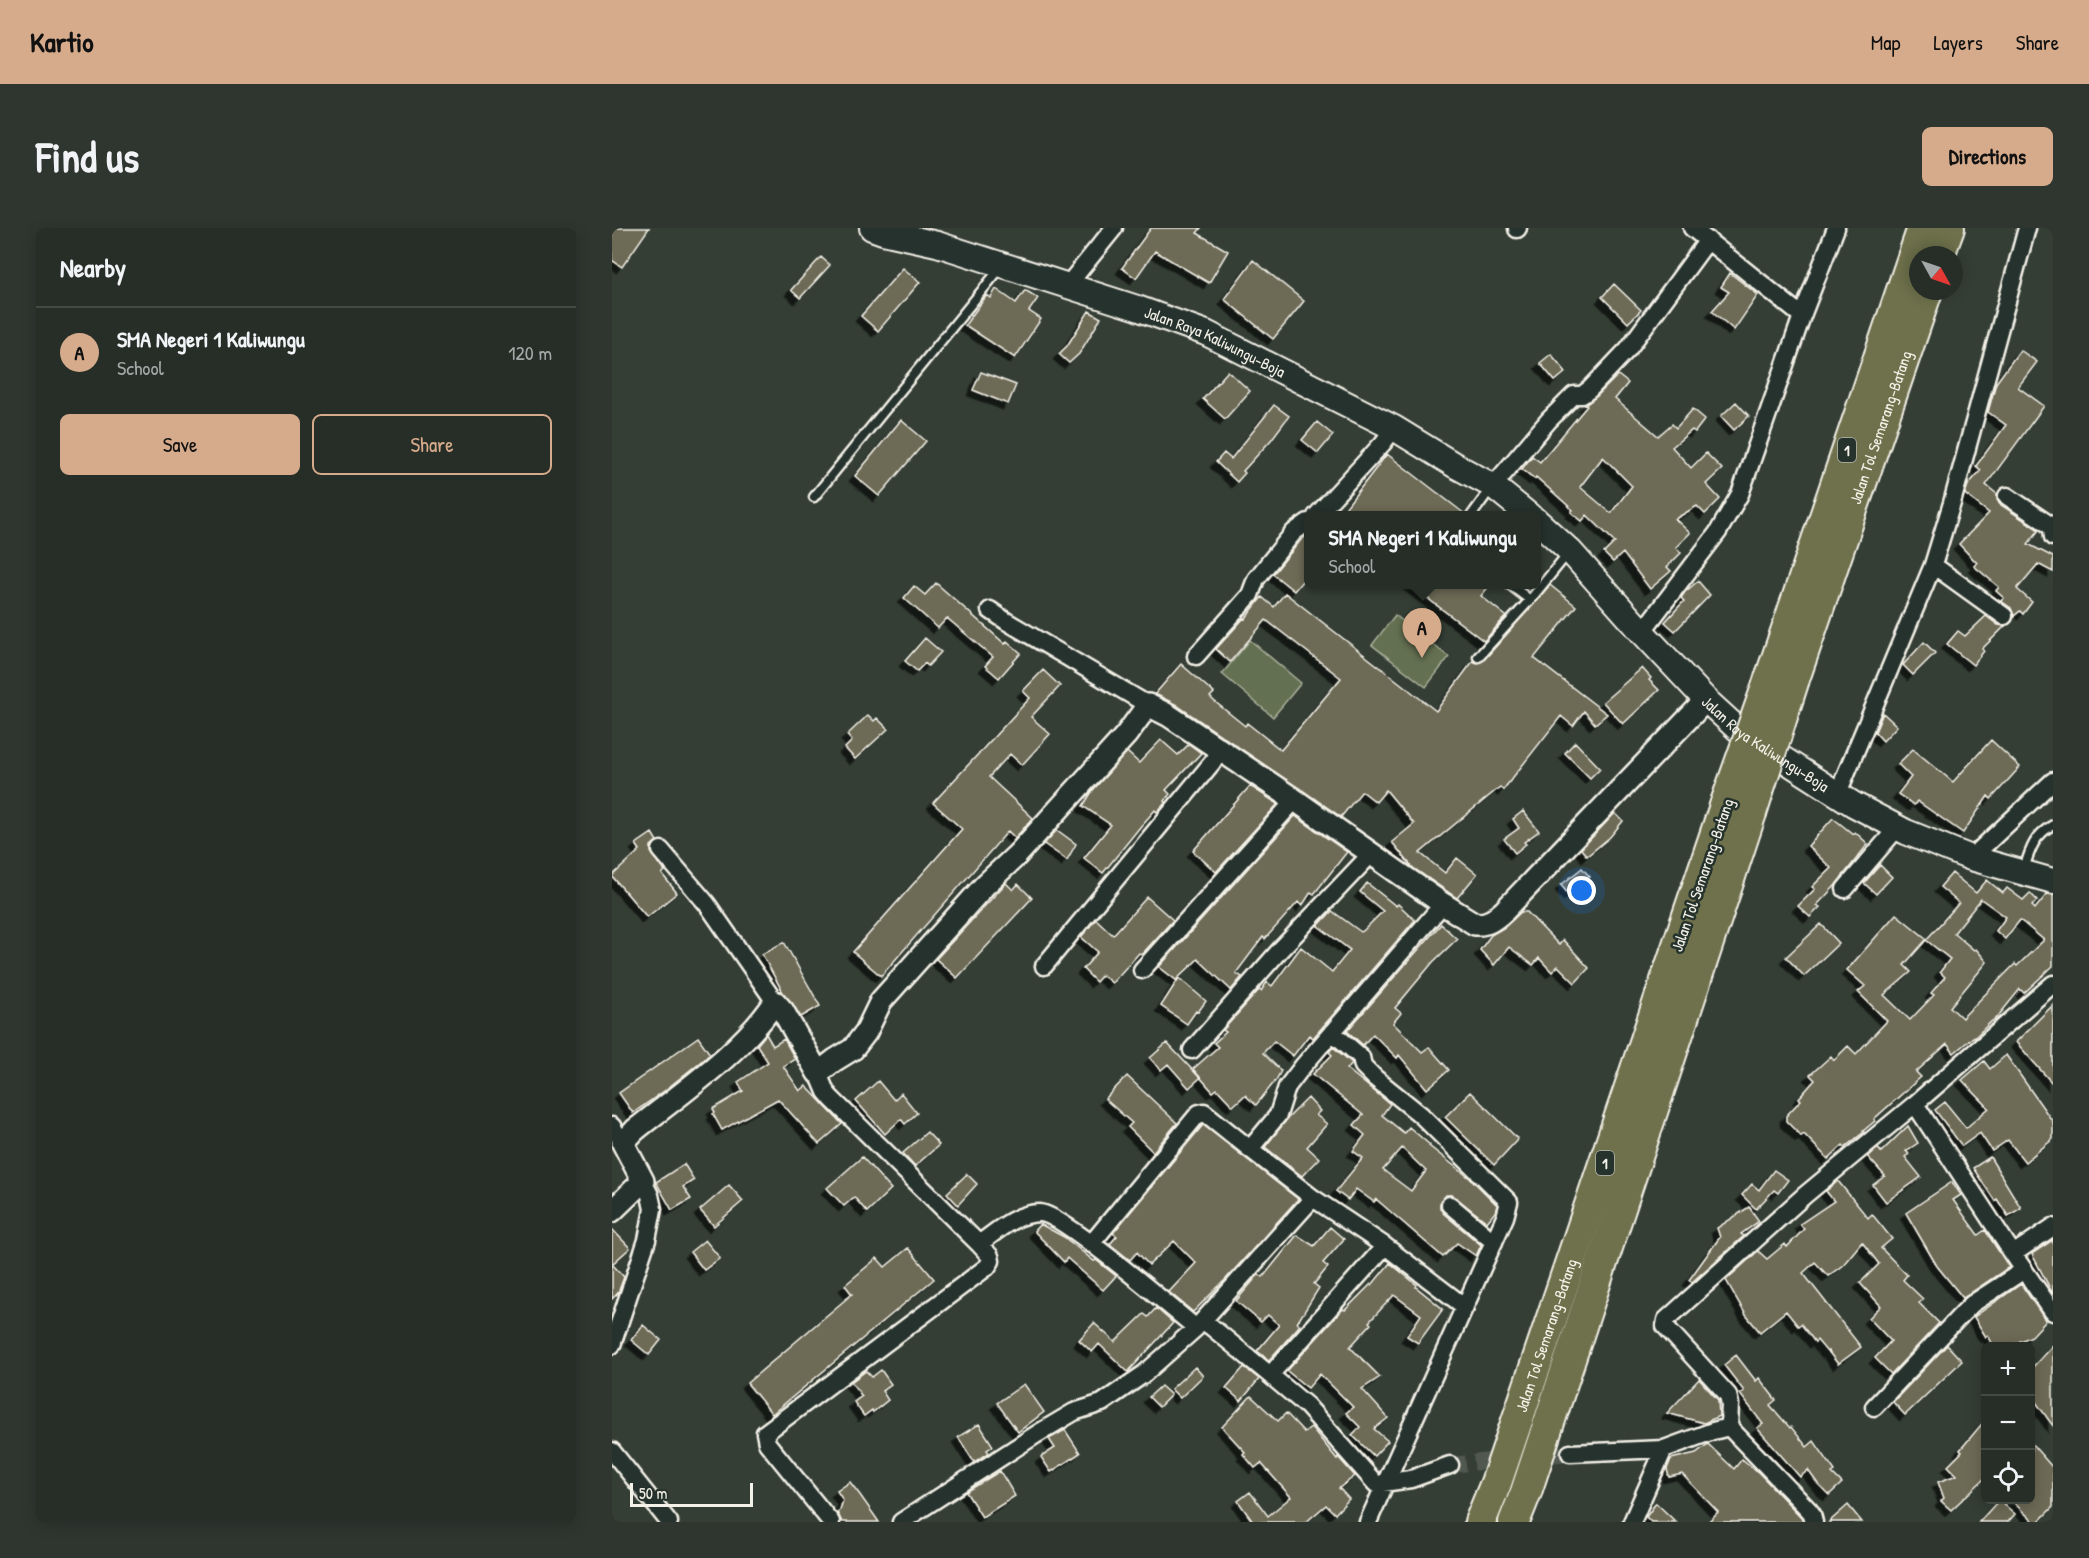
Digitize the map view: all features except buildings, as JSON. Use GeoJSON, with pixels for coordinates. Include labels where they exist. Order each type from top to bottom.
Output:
{"type":"FeatureCollection","features":[{"type":"Feature","properties":{"kind":"highway","name":"Jalan Tol Semarang–Batang"},"geometry":{"type":"LineString","coordinates":[[1480,1522],[1739,808],[1783,676],[1923,228]]}},
{"type":"Feature","properties":{"kind":"highway"},"geometry":{"type":"LineString","coordinates":[[1942,246],[1949,228]]}},
{"type":"Feature","properties":{"kind":"highway","name":"Jalan Tol Semarang–Batang"},"geometry":{"type":"LineString","coordinates":[[1783,676],[1924,300]]}},
{"type":"Feature","properties":{"kind":"highway","name":"Jalan Tol Semarang–Batang"},"geometry":{"type":"LineString","coordinates":[[1514,1522],[1625,1198],[1739,808]]}},
{"type":"Feature","properties":{"kind":"main road","name":"Jalan Raya Kaliwungu-Boja"},"geometry":{"type":"LineString","coordinates":[[872,228],[937,244],[1137,308],[1206,333],[1394,428],[1493,486],[1524,511]]}},
{"type":"Feature","properties":{"kind":"main road","name":"Jalan Raya Kaliwungu-Boja"},"geometry":{"type":"LineString","coordinates":[[1541,525],[1570,551],[1706,700],[1741,732],[1853,804],[1898,827],[1971,858],[2053,881]]}},
{"type":"Feature","properties":{"kind":"street"},"geometry":{"type":"LineString","coordinates":[[1067,286],[1114,228]]}},
{"type":"Feature","properties":{"kind":"street"},"geometry":{"type":"LineString","coordinates":[[1692,228],[1802,316]]}},
{"type":"Feature","properties":{"kind":"street"},"geometry":{"type":"LineString","coordinates":[[1642,632],[1718,532],[1740,494],[1802,316],[1836,228]]}},
{"type":"Feature","properties":{"kind":"street"},"geometry":{"type":"LineString","coordinates":[[1838,793],[1933,565],[2027,228]]}},
{"type":"Feature","properties":{"kind":"street"},"geometry":{"type":"LineString","coordinates":[[1493,486],[1574,395],[1581,395],[1590,389],[1628,349],[1708,240]]}},
{"type":"Feature","properties":{"kind":"street"},"geometry":{"type":"LineString","coordinates":[[1321,511],[1394,428]]}},
{"type":"Feature","properties":{"kind":"street"},"geometry":{"type":"LineString","coordinates":[[2007,496],[2052,528],[2053,537]]}},
{"type":"Feature","properties":{"kind":"street"},"geometry":{"type":"LineString","coordinates":[[1196,656],[1250,595],[1256,579],[1294,532],[1304,525]]}},
{"type":"Feature","properties":{"kind":"street"},"geometry":{"type":"LineString","coordinates":[[1933,565],[2004,616]]}},
{"type":"Feature","properties":{"kind":"street"},"geometry":{"type":"LineString","coordinates":[[990,610],[1168,715],[1475,924],[1486,924],[1495,919],[1706,700]]}},
{"type":"Feature","properties":{"kind":"street"},"geometry":{"type":"LineString","coordinates":[[818,1073],[853,1049],[866,1032],[881,1001],[985,885],[1017,855],[1126,735],[1148,705]]}},
{"type":"Feature","properties":{"kind":"street"},"geometry":{"type":"LineString","coordinates":[[1044,966],[1221,752]]}},
{"type":"Feature","properties":{"kind":"street"},"geometry":{"type":"LineString","coordinates":[[1971,858],[2053,781]]}},
{"type":"Feature","properties":{"kind":"street"},"geometry":{"type":"LineString","coordinates":[[1142,970],[1296,800]]}},
{"type":"Feature","properties":{"kind":"street"},"geometry":{"type":"LineString","coordinates":[[1845,889],[1898,827]]}},
{"type":"Feature","properties":{"kind":"street"},"geometry":{"type":"LineString","coordinates":[[661,850],[707,904],[783,1011],[818,1073],[826,1092],[990,1256],[991,1261],[987,1267],[765,1433],[767,1443],[831,1522]]}},
{"type":"Feature","properties":{"kind":"street"},"geometry":{"type":"LineString","coordinates":[[1192,1050],[1280,950],[1372,853]]}},
{"type":"Feature","properties":{"kind":"street"},"geometry":{"type":"LineString","coordinates":[[1250,1149],[1278,1115],[1287,1087],[1294,1078],[1443,904]]}},
{"type":"Feature","properties":{"kind":"street"},"geometry":{"type":"LineString","coordinates":[[1814,1522],[1809,1510],[1729,1427],[1728,1395],[1665,1326],[1666,1320],[1805,1195],[1915,1104],[2053,984]]}},
{"type":"Feature","properties":{"kind":"street"},"geometry":{"type":"LineString","coordinates":[[612,1345],[647,1240],[653,1209],[650,1195],[617,1134],[635,1130],[738,1046],[775,1002]]}},
{"type":"Feature","properties":{"kind":"street"},"geometry":{"type":"LineString","coordinates":[[1332,1032],[1361,1057],[1363,1066],[1421,1115],[1508,1200],[1509,1206],[1368,1522]]}},
{"type":"Feature","properties":{"kind":"street"},"geometry":{"type":"LineString","coordinates":[[1915,1104],[2053,1312]]}},
{"type":"Feature","properties":{"kind":"street"},"geometry":{"type":"LineString","coordinates":[[1092,1244],[1199,1113],[1204,1112],[1313,1198],[1385,1246],[1465,1307]]}},
{"type":"Feature","properties":{"kind":"street"},"geometry":{"type":"LineString","coordinates":[[612,1211],[643,1181]]}},
{"type":"Feature","properties":{"kind":"street"},"geometry":{"type":"LineString","coordinates":[[901,1522],[1046,1428],[1074,1412],[1102,1403],[1144,1374],[1199,1324],[1313,1198]]}},
{"type":"Feature","properties":{"kind":"street"},"geometry":{"type":"LineString","coordinates":[[1450,1205],[1494,1242]]}},
{"type":"Feature","properties":{"kind":"street"},"geometry":{"type":"LineString","coordinates":[[979,1244],[1019,1217],[1040,1213],[1050,1215],[1270,1375],[1307,1406],[1376,1484],[1411,1479],[1450,1465]]}},
{"type":"Feature","properties":{"kind":"street"},"geometry":{"type":"LineString","coordinates":[[2013,1254],[2053,1227]]}},
{"type":"Feature","properties":{"kind":"street"},"geometry":{"type":"LineString","coordinates":[[1270,1375],[1385,1246]]}},
{"type":"Feature","properties":{"kind":"street"},"geometry":{"type":"LineString","coordinates":[[1874,1407],[1963,1312],[2024,1270]]}},
{"type":"Feature","properties":{"kind":"street"},"geometry":{"type":"LineString","coordinates":[[1570,1453],[1664,1449],[1729,1427]]}},
{"type":"Feature","properties":{"kind":"street"},"geometry":{"type":"LineString","coordinates":[[1632,1522],[1664,1449]]}},
{"type":"Feature","properties":{"kind":"street"},"geometry":{"type":"LineString","coordinates":[[612,1451],[669,1522]]}},
{"type":"Feature","properties":{"kind":"lane"},"geometry":{"type":"LineString","coordinates":[[814,496],[1002,266]]}},
{"type":"Feature","properties":{"kind":"lane"},"geometry":{"type":"LineString","coordinates":[[1475,511],[1493,486]]}},
{"type":"Feature","properties":{"kind":"lane"},"geometry":{"type":"LineString","coordinates":[[1541,587],[1570,551]]}},
{"type":"Feature","properties":{"kind":"lane"},"geometry":{"type":"LineString","coordinates":[[1515,589],[1530,600]]}},
{"type":"Feature","properties":{"kind":"lane"},"geometry":{"type":"LineString","coordinates":[[1478,657],[1539,589]]}},
{"type":"Feature","properties":{"kind":"lane"},"geometry":{"type":"LineString","coordinates":[[2023,873],[2032,845],[2042,831],[2053,825]]}},
{"type":"Feature","properties":{"kind":"green space"},"geometry":{"type":"Polygon","coordinates":[[[1395,615],[1449,657],[1426,687],[1372,645],[1395,615]]]}},
{"type":"Feature","properties":{"kind":"green space"},"geometry":{"type":"Polygon","coordinates":[[[1250,640],[1301,683],[1273,717],[1222,674],[1250,640]]]}},
{"type":"Feature","properties":{"kind":"tunnel"},"geometry":{"type":"LineString","coordinates":[[1450,1465],[1570,1453]]}},
{"type":"Feature","properties":{"kind":"place","name":"SMA Negeri 1 Kaliwungu"},"geometry":{"type":"Point","coordinates":[1422,658]}}]}
